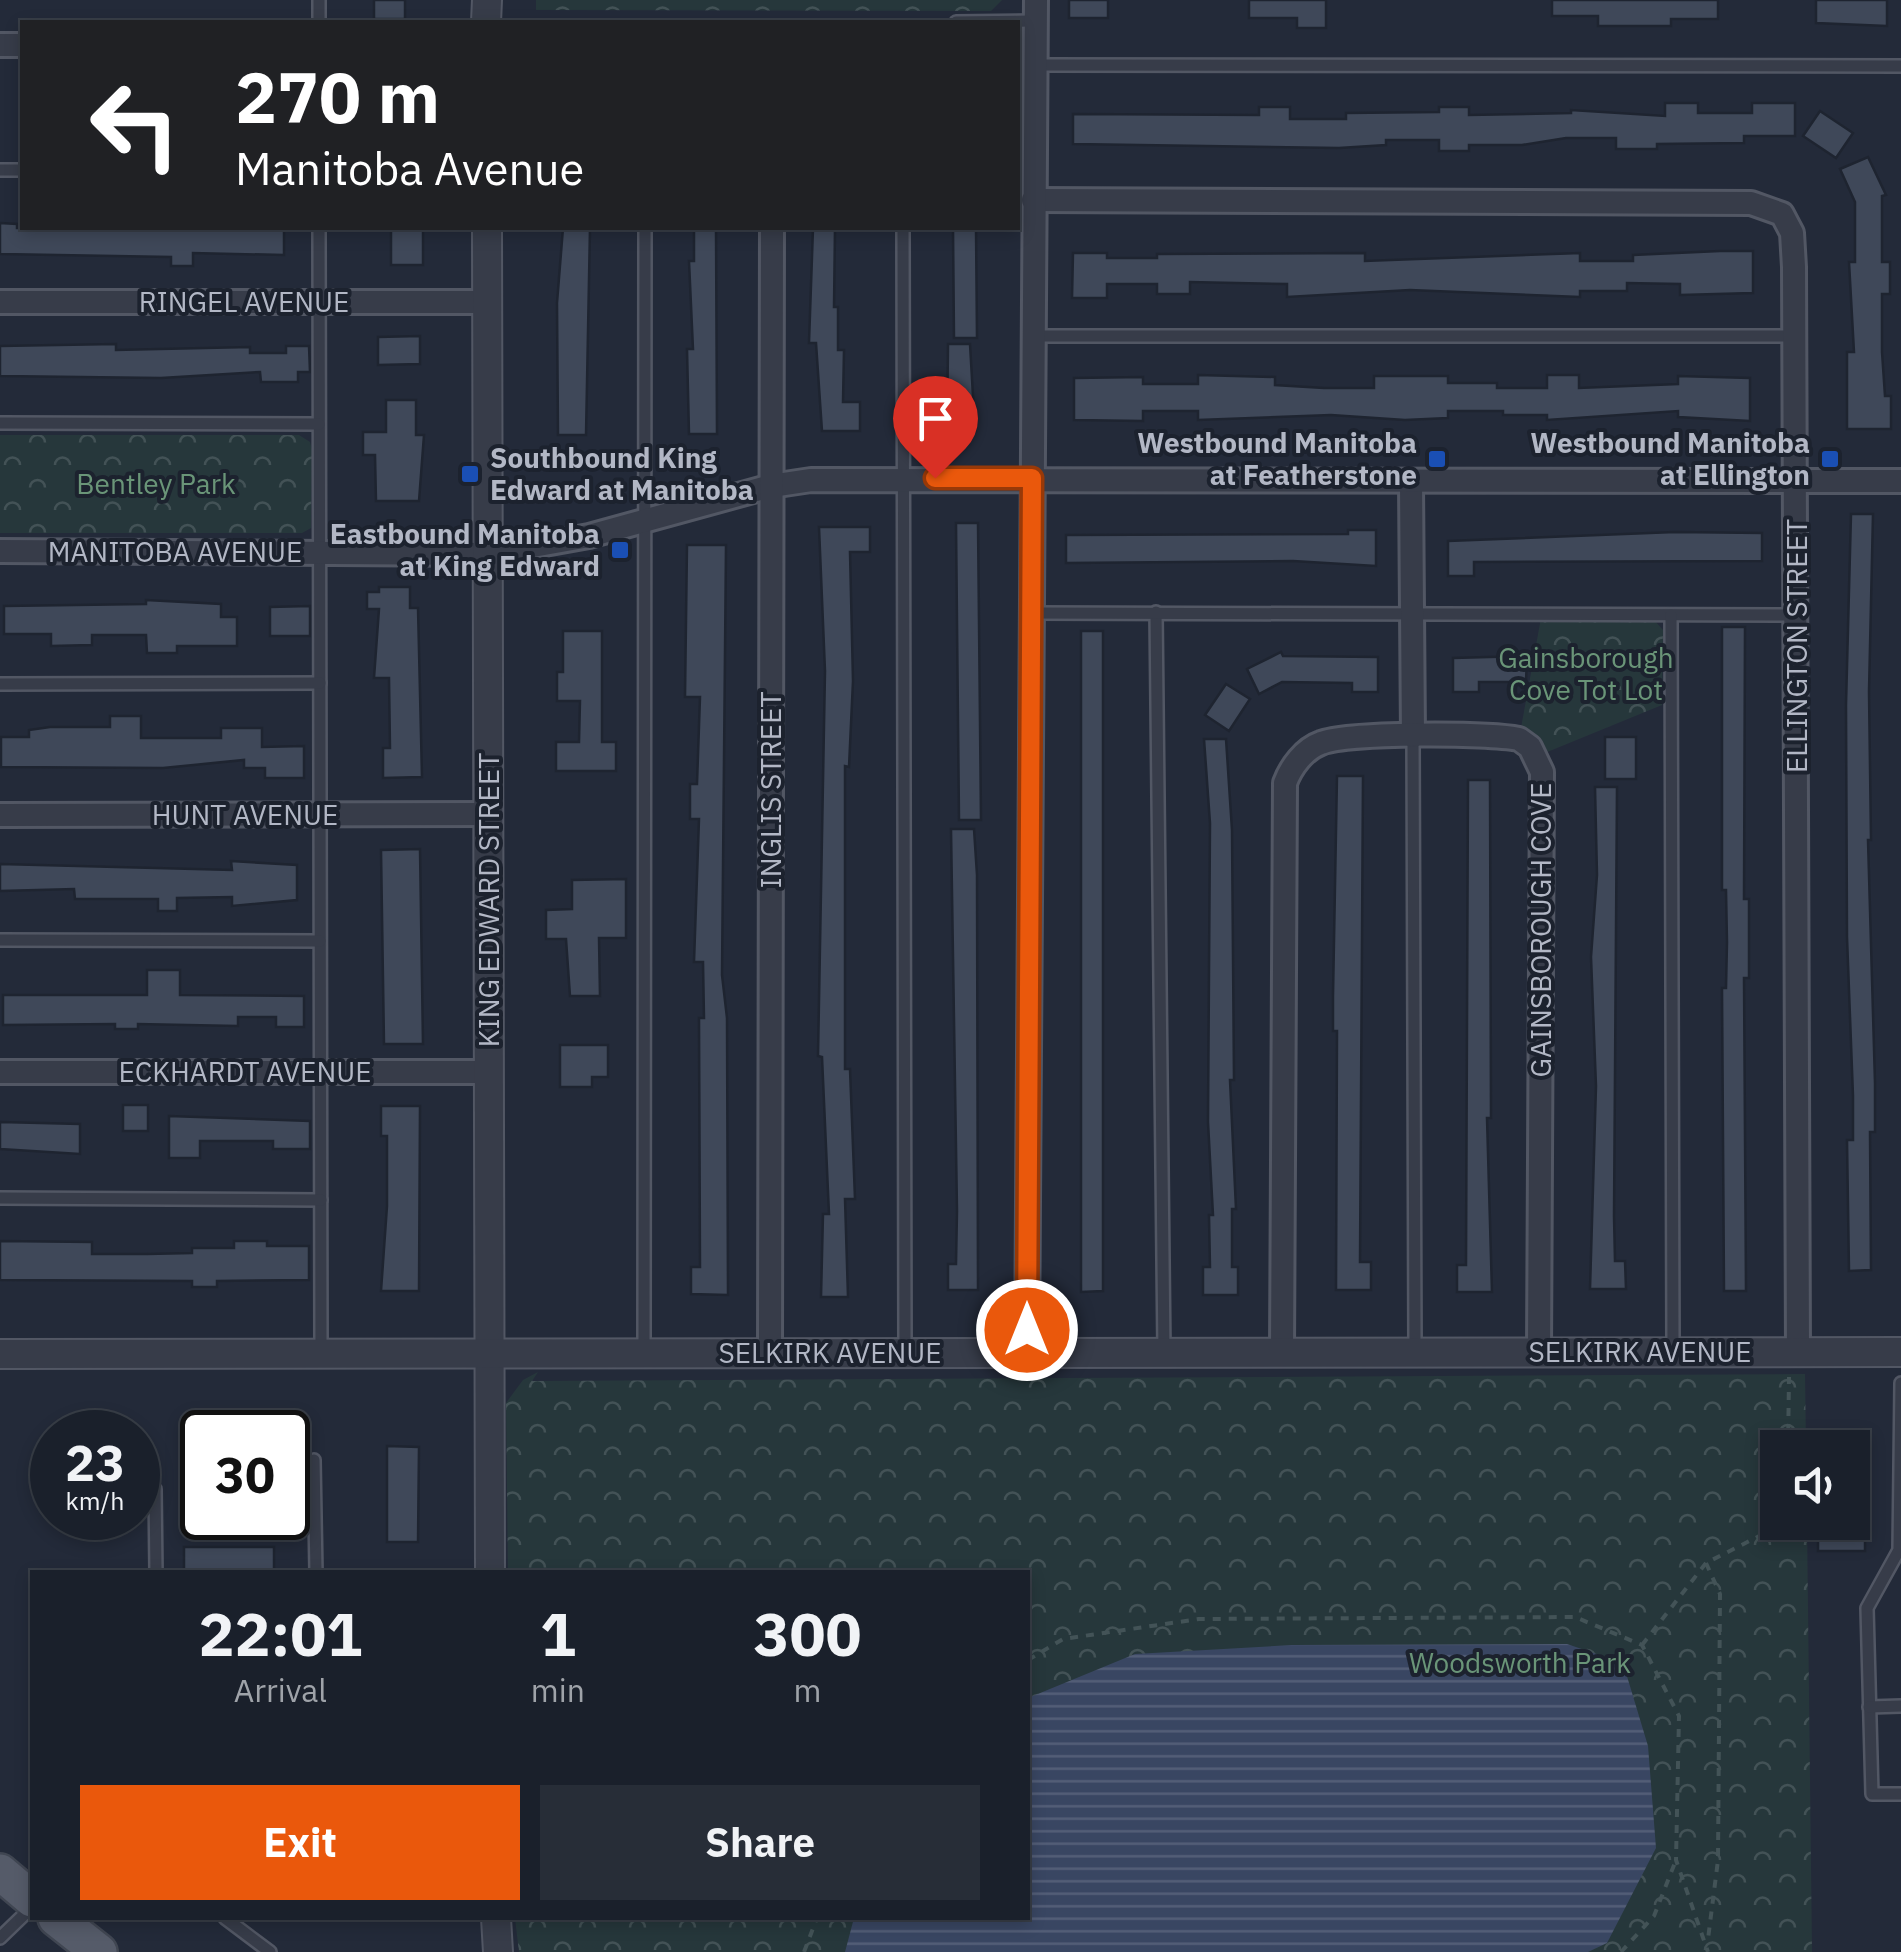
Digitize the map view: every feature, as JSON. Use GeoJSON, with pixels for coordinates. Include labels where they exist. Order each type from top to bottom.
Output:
{"type":"FeatureCollection","features":[{"type":"Feature","properties":{"kind":"main road"},"geometry":{"type":"LineString","coordinates":[[0,1872],[30,1897]]}},
{"type":"Feature","properties":{"kind":"main road"},"geometry":{"type":"LineString","coordinates":[[59,1920],[99,1952]]}},
{"type":"Feature","properties":{"kind":"street"},"geometry":{"type":"LineString","coordinates":[[1027,1352],[1035,10]]}},
{"type":"Feature","properties":{"kind":"street","name":"ELLINGTON STREET"},"geometry":{"type":"LineString","coordinates":[[1033,200],[1751,203],[1782,214],[1792,233],[1796,481],[1794,1352]]}},
{"type":"Feature","properties":{"kind":"street","name":"KING EDWARD STREET"},"geometry":{"type":"LineString","coordinates":[[487,230],[490,1570]]}},
{"type":"Feature","properties":{"kind":"street","name":"INGLIS STREET"},"geometry":{"type":"LineString","coordinates":[[770,1352],[772,230]]}},
{"type":"Feature","properties":{"kind":"street","name":"RINGEL AVENUE"},"geometry":{"type":"LineString","coordinates":[[0,302],[487,302]]}},
{"type":"Feature","properties":{"kind":"street","name":"MANITOBA AVENUE"},"geometry":{"type":"LineString","coordinates":[[0,552],[488,554],[642,521],[771,486],[811,480],[1901,480]]}},
{"type":"Feature","properties":{"kind":"street"},"geometry":{"type":"LineString","coordinates":[[1411,482],[1413,736]]}},
{"type":"Feature","properties":{"kind":"street","name":"GAINSBOROUGH COVE"},"geometry":{"type":"LineString","coordinates":[[1282,1351],[1285,783],[1311,747],[1325,740],[1413,736],[1519,740],[1530,747],[1542,772],[1539,1351]]}},
{"type":"Feature","properties":{"kind":"street","name":"HUNT AVENUE"},"geometry":{"type":"LineString","coordinates":[[0,815],[489,814]]}},
{"type":"Feature","properties":{"kind":"street","name":"ECKHARDT AVENUE"},"geometry":{"type":"LineString","coordinates":[[0,1072],[490,1072]]}},
{"type":"Feature","properties":{"kind":"street","name":"SELKIRK AVENUE"},"geometry":{"type":"LineString","coordinates":[[0,1354],[1901,1352]]}},
{"type":"Feature","properties":{"kind":"street"},"geometry":{"type":"LineString","coordinates":[[496,1920],[498,1952]]}},
{"type":"Feature","properties":{"kind":"lane"},"geometry":{"type":"LineString","coordinates":[[969,20],[1035,10]]}},
{"type":"Feature","properties":{"kind":"lane"},"geometry":{"type":"LineString","coordinates":[[1034,65],[1901,66]]}},
{"type":"Feature","properties":{"kind":"lane"},"geometry":{"type":"LineString","coordinates":[[319,230],[320,1354]]}},
{"type":"Feature","properties":{"kind":"lane"},"geometry":{"type":"LineString","coordinates":[[644,230],[644,1353]]}},
{"type":"Feature","properties":{"kind":"lane"},"geometry":{"type":"LineString","coordinates":[[903,230],[904,1352]]}},
{"type":"Feature","properties":{"kind":"lane"},"geometry":{"type":"LineString","coordinates":[[1032,336],[1794,336]]}},
{"type":"Feature","properties":{"kind":"lane"},"geometry":{"type":"LineString","coordinates":[[0,423],[320,424]]}},
{"type":"Feature","properties":{"kind":"lane"},"geometry":{"type":"LineString","coordinates":[[1156,612],[1164,1352]]}},
{"type":"Feature","properties":{"kind":"lane"},"geometry":{"type":"LineString","coordinates":[[1031,613],[1797,615]]}},
{"type":"Feature","properties":{"kind":"lane"},"geometry":{"type":"LineString","coordinates":[[1671,615],[1673,1352]]}},
{"type":"Feature","properties":{"kind":"lane"},"geometry":{"type":"LineString","coordinates":[[0,684],[320,684]]}},
{"type":"Feature","properties":{"kind":"lane"},"geometry":{"type":"LineString","coordinates":[[1413,736],[1415,1351]]}},
{"type":"Feature","properties":{"kind":"lane"},"geometry":{"type":"LineString","coordinates":[[0,940],[320,941]]}},
{"type":"Feature","properties":{"kind":"lane"},"geometry":{"type":"LineString","coordinates":[[0,1198],[320,1200]]}},
{"type":"Feature","properties":{"kind":"lane"},"geometry":{"type":"LineString","coordinates":[[1901,1384],[1900,1550],[1867,1608],[1872,1794],[1901,1794]]}},
{"type":"Feature","properties":{"kind":"lane"},"geometry":{"type":"LineString","coordinates":[[314,1460],[316,1570]]}},
{"type":"Feature","properties":{"kind":"lane"},"geometry":{"type":"LineString","coordinates":[[155,1540],[156,1570]]}},
{"type":"Feature","properties":{"kind":"lane"},"geometry":{"type":"LineString","coordinates":[[1868,1706],[1901,1706]]}},
{"type":"Feature","properties":{"kind":"lane"},"geometry":{"type":"LineString","coordinates":[[0,1938],[30,1909]]}},
{"type":"Feature","properties":{"kind":"lane"},"geometry":{"type":"LineString","coordinates":[[228,1920],[270,1952]]}},
{"type":"Feature","properties":{"kind":"path"},"geometry":{"type":"LineString","coordinates":[[1789,1430],[1794,1352]]}},
{"type":"Feature","properties":{"kind":"path"},"geometry":{"type":"LineString","coordinates":[[1642,1645],[1706,1563],[1760,1536]]}},
{"type":"Feature","properties":{"kind":"path"},"geometry":{"type":"LineString","coordinates":[[1706,1563],[1720,1594],[1718,1860],[1708,1952]]}},
{"type":"Feature","properties":{"kind":"path"},"geometry":{"type":"LineString","coordinates":[[1030,1659],[1063,1638],[1199,1619],[1574,1617],[1642,1645],[1679,1716],[1676,1860],[1654,1916],[1620,1952]]}},
{"type":"Feature","properties":{"kind":"path"},"geometry":{"type":"LineString","coordinates":[[1676,1860],[1708,1944]]}},
{"type":"Feature","properties":{"kind":"path"},"geometry":{"type":"LineString","coordinates":[[804,1952],[817,1920]]}},
{"type":"Feature","properties":{"kind":"green space"},"geometry":{"type":"Polygon","coordinates":[[[536,0],[1002,0],[991,11],[536,10],[536,0]]]}},
{"type":"Feature","properties":{"kind":"green space","name":"Bentley Park"},"geometry":{"type":"Polygon","coordinates":[[[0,435],[299,435],[310,442],[312,450],[311,528],[302,533],[0,533],[0,435]]]}},
{"type":"Feature","properties":{"kind":"green space","name":"Gainsborough Cove Tot Lot"},"geometry":{"type":"Polygon","coordinates":[[[1541,618],[1653,619],[1663,630],[1662,705],[1535,757],[1519,739],[1541,618]]]}},
{"type":"Feature","properties":{"kind":"green space","name":"Woodsworth Park"},"geometry":{"type":"Polygon","coordinates":[[[538,1372],[532,1381],[1805,1374],[1806,1430],[1760,1430],[1760,1540],[1807,1540],[1812,1952],[519,1952],[515,1920],[1030,1920],[1030,1570],[508,1570],[506,1403],[523,1380],[538,1372]]]}},
{"type":"Feature","properties":{"kind":"water"},"geometry":{"type":"Polygon","coordinates":[[[1567,1644],[1623,1663],[1648,1746],[1656,1848],[1607,1943],[1588,1952],[845,1952],[853,1920],[1030,1920],[1030,1697],[1135,1654],[1292,1645],[1567,1644]]]}},
{"type":"Feature","properties":{"kind":"building"},"geometry":{"type":"Polygon","coordinates":[[[374,0],[405,0],[405,19],[374,19],[374,0]]]}},
{"type":"Feature","properties":{"kind":"building"},"geometry":{"type":"Polygon","coordinates":[[[1069,0],[1108,0],[1108,18],[1069,18],[1069,0]]]}},
{"type":"Feature","properties":{"kind":"building"},"geometry":{"type":"Polygon","coordinates":[[[1249,0],[1326,0],[1326,28],[1297,28],[1297,18],[1249,18],[1249,0]]]}},
{"type":"Feature","properties":{"kind":"building"},"geometry":{"type":"Polygon","coordinates":[[[1552,0],[1718,0],[1718,19],[1671,19],[1671,26],[1598,26],[1598,16],[1552,16],[1552,0]]]}},
{"type":"Feature","properties":{"kind":"building"},"geometry":{"type":"Polygon","coordinates":[[[1816,0],[1887,0],[1887,26],[1816,23],[1816,0]]]}},
{"type":"Feature","properties":{"kind":"building"},"geometry":{"type":"Polygon","coordinates":[[[1665,103],[1698,103],[1698,113],[1752,113],[1752,103],[1795,103],[1795,136],[1744,136],[1744,143],[1657,144],[1657,149],[1616,149],[1616,138],[1469,145],[1469,151],[1439,151],[1439,140],[1386,140],[1386,145],[1339,148],[1073,144],[1073,114],[1259,115],[1259,107],[1290,107],[1290,119],[1346,119],[1346,113],[1439,112],[1439,107],[1469,107],[1469,115],[1571,110],[1665,116],[1665,103]]]}},
{"type":"Feature","properties":{"kind":"building"},"geometry":{"type":"Polygon","coordinates":[[[1820,111],[1853,133],[1836,158],[1803,136],[1820,111]]]}},
{"type":"Feature","properties":{"kind":"building"},"geometry":{"type":"Polygon","coordinates":[[[1868,157],[1886,195],[1882,196],[1882,262],[1890,262],[1890,294],[1882,294],[1882,352],[1885,396],[1891,396],[1891,429],[1847,429],[1847,352],[1854,352],[1849,262],[1855,262],[1855,202],[1840,169],[1868,157]]]}},
{"type":"Feature","properties":{"kind":"building"},"geometry":{"type":"Polygon","coordinates":[[[0,223],[17,224],[20,230],[284,230],[284,255],[193,253],[193,266],[171,266],[171,257],[0,254],[0,223]]]}},
{"type":"Feature","properties":{"kind":"building"},"geometry":{"type":"Polygon","coordinates":[[[391,230],[423,230],[423,265],[391,265],[391,230]]]}},
{"type":"Feature","properties":{"kind":"building"},"geometry":{"type":"Polygon","coordinates":[[[563,230],[590,230],[586,435],[558,435],[557,303],[563,230]]]}},
{"type":"Feature","properties":{"kind":"building"},"geometry":{"type":"Polygon","coordinates":[[[694,230],[716,230],[717,434],[689,434],[687,349],[693,349],[689,261],[694,261],[694,230]]]}},
{"type":"Feature","properties":{"kind":"building"},"geometry":{"type":"Polygon","coordinates":[[[813,230],[835,230],[834,307],[838,307],[838,350],[844,350],[843,402],[860,402],[860,431],[822,431],[816,343],[809,343],[813,230]]]}},
{"type":"Feature","properties":{"kind":"building"},"geometry":{"type":"Polygon","coordinates":[[[953,230],[976,230],[977,338],[954,338],[953,230]]]}},
{"type":"Feature","properties":{"kind":"building"},"geometry":{"type":"Polygon","coordinates":[[[1753,251],[1753,293],[1680,295],[1680,284],[1627,283],[1627,291],[1580,291],[1580,297],[1410,290],[1287,297],[1287,284],[1190,282],[1190,294],[1157,294],[1157,284],[1107,284],[1107,298],[1072,298],[1073,253],[1157,258],[1157,254],[1365,253],[1365,261],[1580,253],[1580,261],[1633,261],[1633,255],[1753,251]]]}},
{"type":"Feature","properties":{"kind":"building"},"geometry":{"type":"Polygon","coordinates":[[[420,336],[420,364],[378,365],[378,337],[420,336]]]}},
{"type":"Feature","properties":{"kind":"building"},"geometry":{"type":"Polygon","coordinates":[[[116,344],[116,350],[250,347],[250,353],[286,353],[286,346],[309,346],[310,372],[298,372],[298,382],[261,382],[260,372],[161,378],[0,376],[0,346],[116,344]]]}},
{"type":"Feature","properties":{"kind":"building"},"geometry":{"type":"Polygon","coordinates":[[[948,344],[970,344],[975,431],[947,432],[948,344]]]}},
{"type":"Feature","properties":{"kind":"building"},"geometry":{"type":"Polygon","coordinates":[[[1198,375],[1275,377],[1275,385],[1324,388],[1374,388],[1374,376],[1448,376],[1448,383],[1497,383],[1497,388],[1547,388],[1547,375],[1579,375],[1579,388],[1678,384],[1678,376],[1750,378],[1750,421],[1678,417],[1678,411],[1547,420],[1547,415],[1503,415],[1503,411],[1448,411],[1448,418],[1405,420],[1331,415],[1198,420],[1198,411],[1143,411],[1143,421],[1074,420],[1074,378],[1143,377],[1143,384],[1198,384],[1198,375]]]}},
{"type":"Feature","properties":{"kind":"building"},"geometry":{"type":"Polygon","coordinates":[[[386,400],[416,400],[416,435],[424,435],[419,501],[376,501],[375,455],[363,455],[363,432],[386,432],[386,400]]]}},
{"type":"Feature","properties":{"kind":"building"},"geometry":{"type":"Polygon","coordinates":[[[1851,514],[1873,514],[1868,840],[1875,1132],[1870,1132],[1871,1270],[1849,1271],[1847,1140],[1853,1140],[1853,1096],[1847,937],[1846,705],[1851,514]]]}},
{"type":"Feature","properties":{"kind":"building"},"geometry":{"type":"Polygon","coordinates":[[[956,523],[978,523],[981,820],[959,820],[956,523]]]}},
{"type":"Feature","properties":{"kind":"building"},"geometry":{"type":"Polygon","coordinates":[[[819,527],[870,527],[870,552],[850,552],[853,681],[849,767],[845,766],[845,1069],[850,1069],[855,1199],[845,1199],[848,1297],[821,1297],[823,1214],[829,1214],[822,1057],[818,1056],[825,671],[819,527]]]}},
{"type":"Feature","properties":{"kind":"building"},"geometry":{"type":"Polygon","coordinates":[[[1348,530],[1376,530],[1376,566],[1293,561],[1066,563],[1066,535],[1348,534],[1348,530]]]}},
{"type":"Feature","properties":{"kind":"building"},"geometry":{"type":"Polygon","coordinates":[[[1675,532],[1762,533],[1762,561],[1474,562],[1474,576],[1448,576],[1448,541],[1675,532]]]}},
{"type":"Feature","properties":{"kind":"building"},"geometry":{"type":"Polygon","coordinates":[[[687,545],[726,545],[722,975],[727,1018],[728,1295],[691,1294],[691,1267],[700,1267],[699,1018],[704,1018],[703,962],[694,962],[699,819],[690,819],[690,784],[697,784],[700,697],[685,697],[687,545]]]}},
{"type":"Feature","properties":{"kind":"building"},"geometry":{"type":"Polygon","coordinates":[[[379,587],[410,587],[410,608],[418,608],[422,777],[383,778],[383,748],[390,748],[389,678],[374,678],[379,609],[367,609],[367,592],[379,592],[379,587]]]}},
{"type":"Feature","properties":{"kind":"building"},"geometry":{"type":"Polygon","coordinates":[[[146,600],[221,604],[221,617],[237,617],[237,646],[177,646],[177,653],[147,653],[146,635],[92,635],[92,645],[51,646],[51,634],[4,634],[4,606],[146,604],[146,600]]]}},
{"type":"Feature","properties":{"kind":"building"},"geometry":{"type":"Polygon","coordinates":[[[310,606],[310,636],[270,636],[270,607],[310,606]]]}},
{"type":"Feature","properties":{"kind":"building"},"geometry":{"type":"Polygon","coordinates":[[[1722,627],[1745,627],[1744,899],[1749,899],[1749,978],[1744,978],[1746,1291],[1724,1291],[1722,988],[1726,988],[1727,942],[1726,890],[1722,890],[1722,627]]]}},
{"type":"Feature","properties":{"kind":"building"},"geometry":{"type":"Polygon","coordinates":[[[563,631],[602,631],[602,742],[616,742],[616,771],[556,771],[556,742],[579,742],[580,701],[557,701],[557,672],[563,672],[563,631]]]}},
{"type":"Feature","properties":{"kind":"building"},"geometry":{"type":"Polygon","coordinates":[[[1081,631],[1103,631],[1103,1291],[1081,1292],[1081,631]]]}},
{"type":"Feature","properties":{"kind":"building"},"geometry":{"type":"Polygon","coordinates":[[[1281,652],[1283,656],[1378,657],[1378,692],[1352,692],[1352,683],[1282,682],[1259,694],[1247,669],[1281,652]]]}},
{"type":"Feature","properties":{"kind":"building"},"geometry":{"type":"Polygon","coordinates":[[[1527,656],[1526,682],[1479,682],[1479,692],[1453,692],[1453,658],[1527,656]]]}},
{"type":"Feature","properties":{"kind":"building"},"geometry":{"type":"Polygon","coordinates":[[[1226,684],[1250,699],[1229,731],[1205,715],[1226,684]]]}},
{"type":"Feature","properties":{"kind":"building"},"geometry":{"type":"Polygon","coordinates":[[[110,716],[141,716],[141,738],[221,738],[221,728],[262,728],[262,747],[304,746],[304,778],[265,778],[265,768],[244,768],[244,760],[163,768],[1,767],[1,737],[29,737],[29,730],[50,727],[110,727],[110,716]]]}},
{"type":"Feature","properties":{"kind":"building"},"geometry":{"type":"Polygon","coordinates":[[[1605,737],[1636,737],[1636,779],[1605,779],[1605,737]]]}},
{"type":"Feature","properties":{"kind":"building"},"geometry":{"type":"Polygon","coordinates":[[[1204,739],[1226,739],[1232,830],[1234,1080],[1230,1080],[1236,1209],[1232,1209],[1232,1267],[1238,1267],[1238,1295],[1203,1295],[1203,1267],[1210,1267],[1209,1215],[1213,1215],[1208,1122],[1210,823],[1204,739]]]}},
{"type":"Feature","properties":{"kind":"building"},"geometry":{"type":"Polygon","coordinates":[[[1337,776],[1363,776],[1360,1262],[1371,1262],[1371,1290],[1336,1290],[1337,1031],[1333,1031],[1333,996],[1337,776]]]}},
{"type":"Feature","properties":{"kind":"building"},"geometry":{"type":"Polygon","coordinates":[[[1468,780],[1490,780],[1491,1118],[1487,1118],[1492,1292],[1457,1292],[1457,1265],[1466,1265],[1468,780]]]}},
{"type":"Feature","properties":{"kind":"building"},"geometry":{"type":"Polygon","coordinates":[[[1595,787],[1617,787],[1614,1216],[1615,1261],[1625,1261],[1626,1289],[1590,1289],[1596,1086],[1591,957],[1597,875],[1595,787]]]}},
{"type":"Feature","properties":{"kind":"building"},"geometry":{"type":"Polygon","coordinates":[[[951,829],[974,829],[977,875],[978,1290],[948,1290],[948,1264],[956,1264],[957,1211],[951,829]]]}},
{"type":"Feature","properties":{"kind":"building"},"geometry":{"type":"Polygon","coordinates":[[[420,849],[423,1044],[384,1044],[381,850],[420,849]]]}},
{"type":"Feature","properties":{"kind":"building"},"geometry":{"type":"Polygon","coordinates":[[[231,861],[297,865],[297,900],[232,906],[232,897],[177,898],[177,911],[158,911],[158,899],[75,899],[74,889],[0,891],[0,864],[232,870],[231,861]]]}},
{"type":"Feature","properties":{"kind":"building"},"geometry":{"type":"Polygon","coordinates":[[[626,879],[626,938],[599,938],[600,996],[570,996],[566,939],[546,939],[546,910],[572,909],[572,880],[626,879]]]}},
{"type":"Feature","properties":{"kind":"building"},"geometry":{"type":"Polygon","coordinates":[[[147,970],[180,970],[180,995],[304,996],[304,1027],[276,1027],[276,1017],[238,1017],[238,1026],[138,1024],[138,1029],[115,1029],[115,1024],[3,1025],[3,995],[147,995],[147,970]]]}},
{"type":"Feature","properties":{"kind":"building"},"geometry":{"type":"Polygon","coordinates":[[[560,1045],[608,1045],[608,1077],[592,1077],[592,1087],[560,1087],[560,1045]]]}},
{"type":"Feature","properties":{"kind":"building"},"geometry":{"type":"Polygon","coordinates":[[[123,1105],[148,1105],[148,1131],[123,1131],[123,1105]]]}},
{"type":"Feature","properties":{"kind":"building"},"geometry":{"type":"Polygon","coordinates":[[[381,1106],[420,1106],[419,1291],[381,1291],[387,1136],[381,1136],[381,1106]]]}},
{"type":"Feature","properties":{"kind":"building"},"geometry":{"type":"Polygon","coordinates":[[[169,1116],[310,1121],[310,1149],[273,1149],[273,1141],[200,1141],[200,1158],[169,1158],[169,1116]]]}},
{"type":"Feature","properties":{"kind":"building"},"geometry":{"type":"Polygon","coordinates":[[[0,1122],[80,1124],[80,1154],[0,1149],[0,1122]]]}},
{"type":"Feature","properties":{"kind":"building"},"geometry":{"type":"Polygon","coordinates":[[[0,1241],[92,1242],[92,1254],[192,1253],[192,1248],[234,1248],[234,1241],[309,1246],[309,1280],[217,1281],[217,1287],[192,1287],[192,1281],[0,1280],[0,1241]]]}},
{"type":"Feature","properties":{"kind":"building"},"geometry":{"type":"Polygon","coordinates":[[[387,1446],[419,1447],[418,1542],[387,1542],[387,1446]]]}},
{"type":"Feature","properties":{"kind":"building"},"geometry":{"type":"Polygon","coordinates":[[[1818,1540],[1865,1540],[1865,1551],[1818,1551],[1818,1540]]]}},
{"type":"Feature","properties":{"kind":"building"},"geometry":{"type":"Polygon","coordinates":[[[184,1547],[274,1547],[274,1570],[184,1570],[184,1547]]]}},
{"type":"Feature","properties":{"kind":"place","name":"Westbound Manitoba at Featherstone"},"geometry":{"type":"Point","coordinates":[1437,459]}},
{"type":"Feature","properties":{"kind":"place","name":"Westbound Manitoba at Ellington"},"geometry":{"type":"Point","coordinates":[1830,459]}},
{"type":"Feature","properties":{"kind":"place","name":"Southbound King Edward at Manitoba"},"geometry":{"type":"Point","coordinates":[470,474]}},
{"type":"Feature","properties":{"kind":"place","name":"Eastbound Manitoba at King Edward"},"geometry":{"type":"Point","coordinates":[620,550]}},
{"type":"Feature","properties":{"kind":"route"},"geometry":{"type":"LineString","coordinates":[[935,478],[1032,478],[1027,1330]]}}]}
